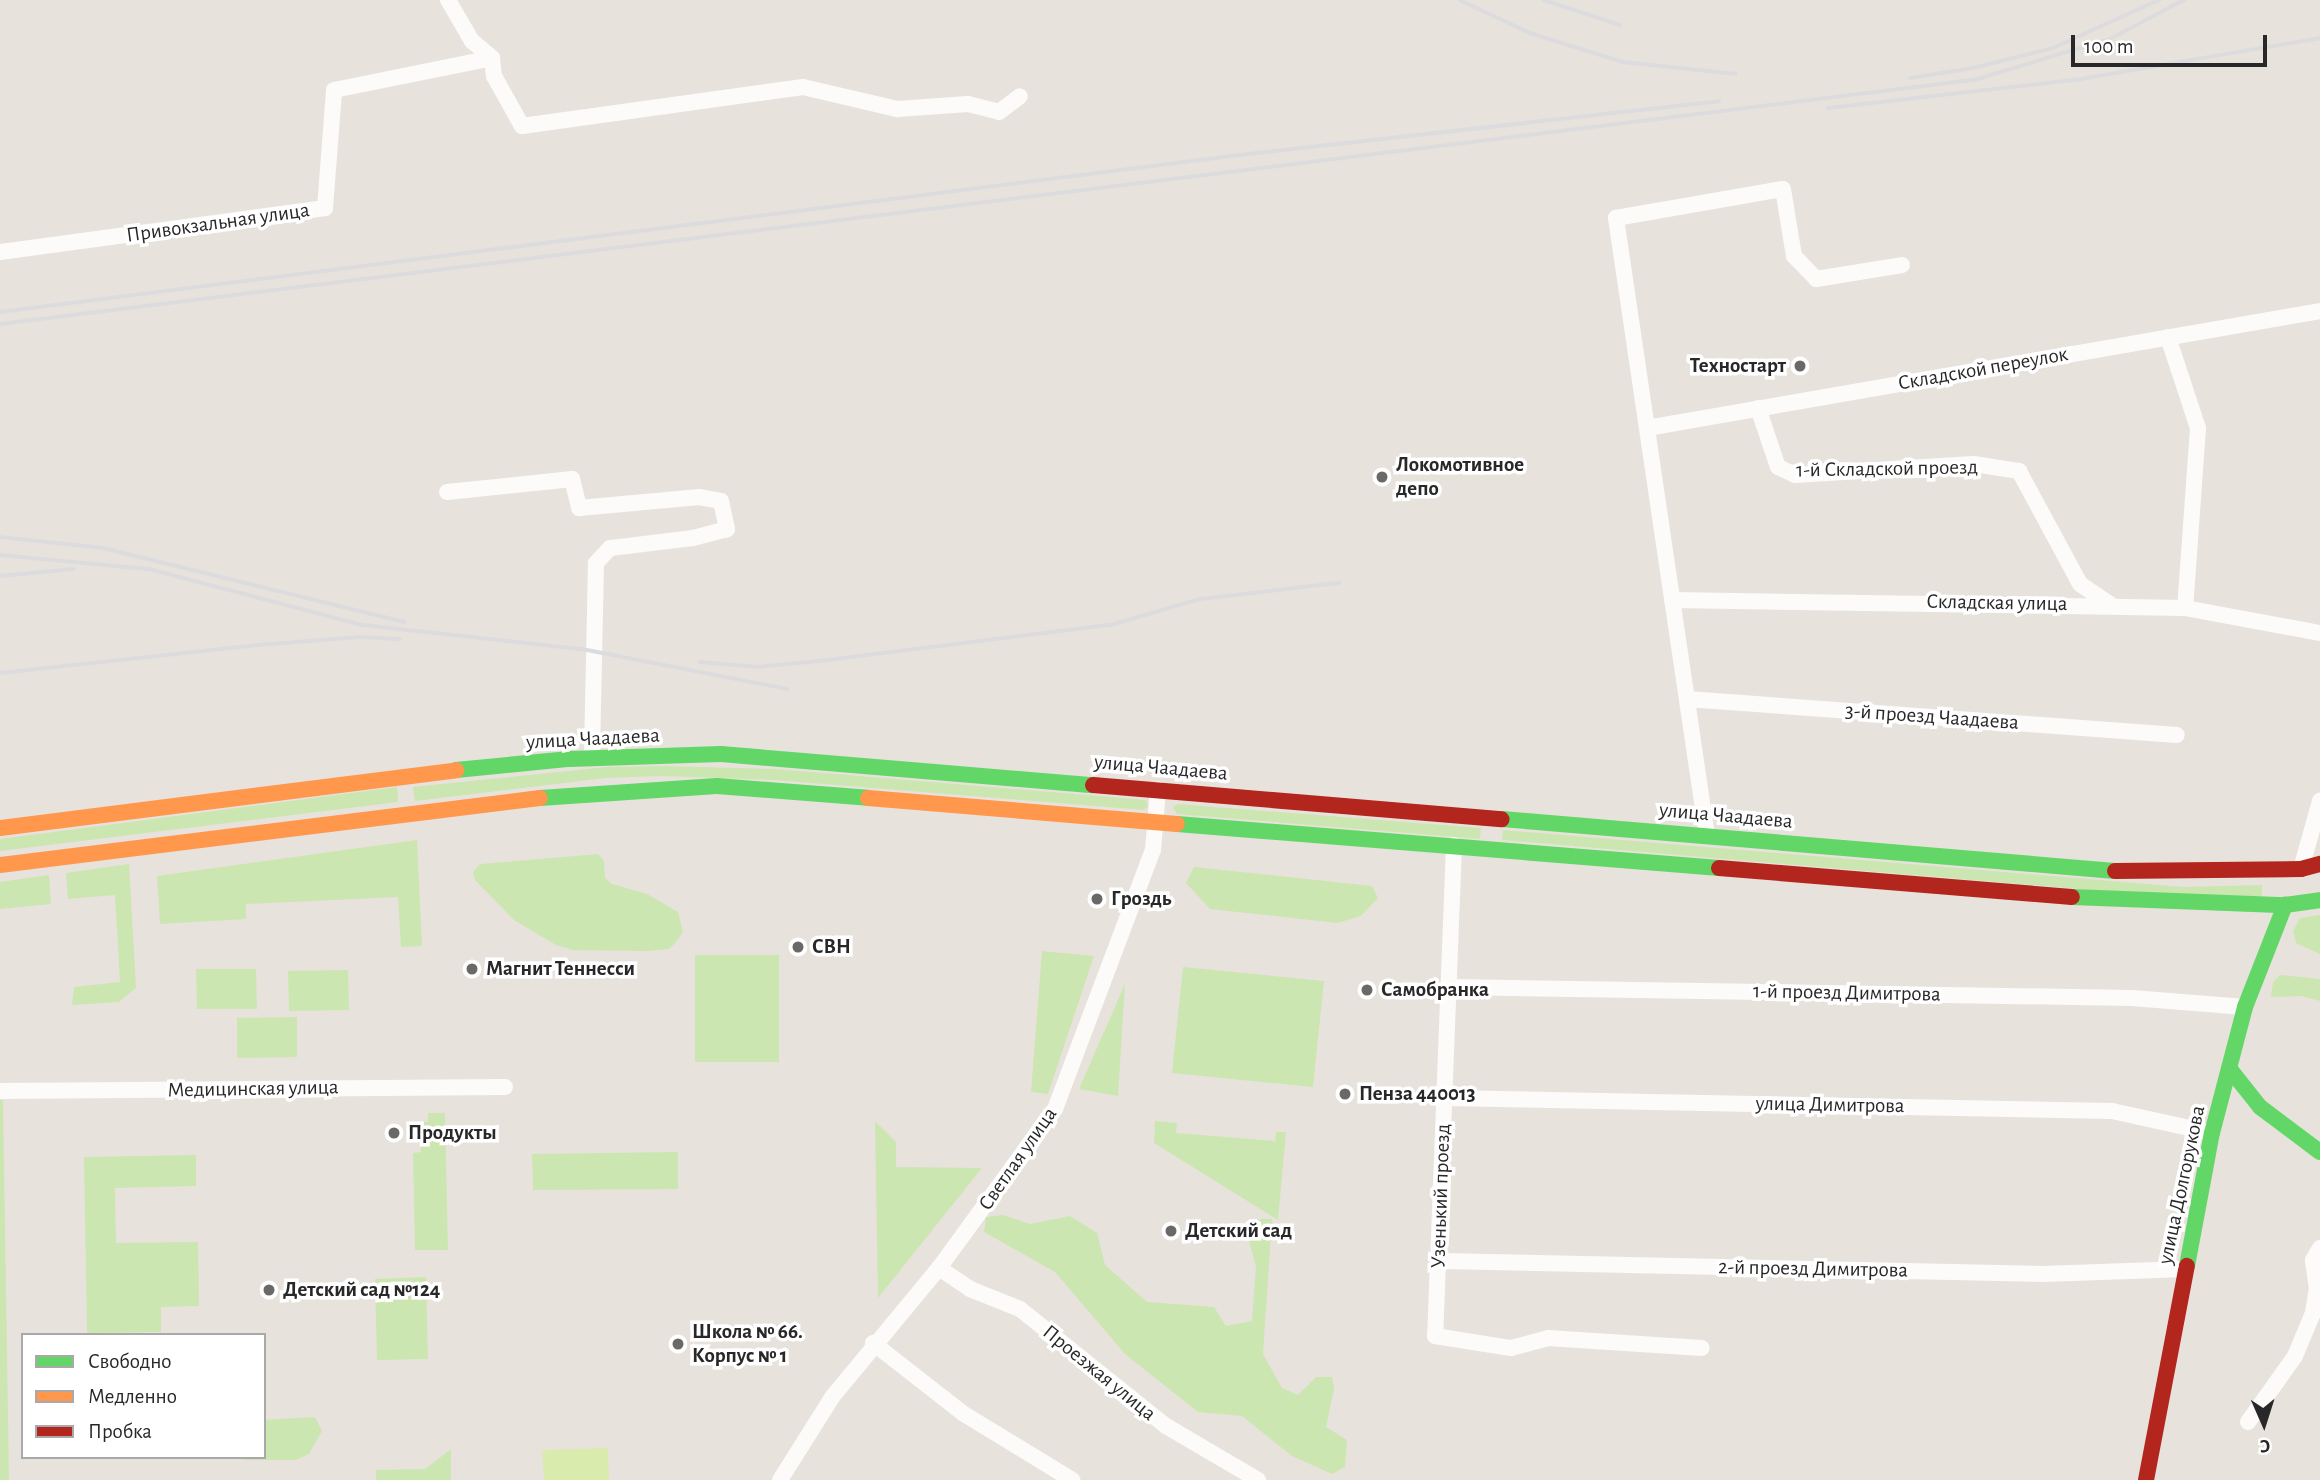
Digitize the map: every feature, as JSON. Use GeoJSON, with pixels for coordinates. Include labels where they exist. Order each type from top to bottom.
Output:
{"type":"FeatureCollection","features":[{"type":"Feature","properties":{"kind":"main road","name":"улица Чаадаева"},"geometry":{"type":"LineString","coordinates":[[0,828],[404,775],[592,758],[721,754],[2144,873],[2301,869],[2320,864]]}},
{"type":"Feature","properties":{"kind":"main road"},"geometry":{"type":"LineString","coordinates":[[0,864],[569,794],[717,786],[2144,903],[2285,905],[2320,900]]}},
{"type":"Feature","properties":{"kind":"main road","name":"улица Долгорукова"},"geometry":{"type":"LineString","coordinates":[[2146,1480],[2212,1133],[2245,1007],[2301,869]]}},
{"type":"Feature","properties":{"kind":"main road"},"geometry":{"type":"LineString","coordinates":[[2229,1068],[2260,1107],[2320,1152]]}},
{"type":"Feature","properties":{"kind":"street"},"geometry":{"type":"LineString","coordinates":[[448,0],[472,41],[492,58],[494,76],[522,126],[803,87],[897,109],[968,104],[999,112],[1020,96]]}},
{"type":"Feature","properties":{"kind":"street","name":"Привокзальная улица"},"geometry":{"type":"LineString","coordinates":[[0,252],[325,208],[334,90],[492,58]]}},
{"type":"Feature","properties":{"kind":"street"},"geometry":{"type":"LineString","coordinates":[[1707,836],[1616,218],[1783,188],[1794,256],[1816,279],[1902,265]]}},
{"type":"Feature","properties":{"kind":"street","name":"Складской переулок"},"geometry":{"type":"LineString","coordinates":[[1647,428],[2320,311]]}},
{"type":"Feature","properties":{"kind":"street"},"geometry":{"type":"LineString","coordinates":[[2168,337],[2198,428],[2185,608]]}},
{"type":"Feature","properties":{"kind":"street","name":"1-й Складской проезд"},"geometry":{"type":"LineString","coordinates":[[1758,408],[1779,467],[1795,475],[1974,464],[2019,471],[2080,584],[2111,605]]}},
{"type":"Feature","properties":{"kind":"street"},"geometry":{"type":"LineString","coordinates":[[447,492],[572,479],[579,508],[699,497],[721,501],[727,529],[693,538],[610,548],[596,563],[592,758]]}},
{"type":"Feature","properties":{"kind":"street","name":"Складская улица"},"geometry":{"type":"LineString","coordinates":[[1672,600],[2185,608],[2320,633]]}},
{"type":"Feature","properties":{"kind":"street","name":"3-й проезд Чаадаева"},"geometry":{"type":"LineString","coordinates":[[1687,699],[2177,735]]}},
{"type":"Feature","properties":{"kind":"street","name":"Светлая улица"},"geometry":{"type":"LineString","coordinates":[[780,1480],[873,1342],[939,1268],[1055,1109],[1153,850],[1158,789]]}},
{"type":"Feature","properties":{"kind":"street"},"geometry":{"type":"LineString","coordinates":[[2301,869],[2320,802]]}},
{"type":"Feature","properties":{"kind":"street","name":"Узенький проезд"},"geometry":{"type":"LineString","coordinates":[[1454,845],[1436,1336],[1511,1348],[1548,1338],[1702,1348]]}},
{"type":"Feature","properties":{"kind":"street","name":"1-й проезд Димитрова"},"geometry":{"type":"LineString","coordinates":[[1449,986],[2132,998],[2245,1007]]}},
{"type":"Feature","properties":{"kind":"street","name":"Медицинская улица"},"geometry":{"type":"LineString","coordinates":[[0,1091],[505,1087]]}},
{"type":"Feature","properties":{"kind":"street","name":"улица Димитрова"},"geometry":{"type":"LineString","coordinates":[[1444,1098],[2112,1111],[2212,1133]]}},
{"type":"Feature","properties":{"kind":"street"},"geometry":{"type":"LineString","coordinates":[[2248,1422],[2295,1356],[2309,1324],[2317,1289],[2313,1261],[2320,1248]]}},
{"type":"Feature","properties":{"kind":"street","name":"2-й проезд Димитрова"},"geometry":{"type":"LineString","coordinates":[[1440,1261],[2043,1273],[2186,1269]]}},
{"type":"Feature","properties":{"kind":"street","name":"Проезжая улица"},"geometry":{"type":"LineString","coordinates":[[939,1268],[970,1289],[1020,1309],[1166,1426],[1258,1480]]}},
{"type":"Feature","properties":{"kind":"street"},"geometry":{"type":"LineString","coordinates":[[873,1342],[964,1415],[1072,1480]]}},
{"type":"Feature","properties":{"kind":"green space"},"geometry":{"type":"Polygon","coordinates":[[[606,767],[776,769],[1146,800],[1148,806],[1144,810],[775,780],[663,776],[606,778],[415,801],[413,787],[606,767]]]}},
{"type":"Feature","properties":{"kind":"green space"},"geometry":{"type":"Polygon","coordinates":[[[397,787],[398,802],[0,851],[0,839],[397,787]]]}},
{"type":"Feature","properties":{"kind":"green space"},"geometry":{"type":"Polygon","coordinates":[[[1177,804],[1481,828],[1480,839],[1177,814],[1173,808],[1177,804]]]}},
{"type":"Feature","properties":{"kind":"green space"},"geometry":{"type":"Polygon","coordinates":[[[1503,830],[2183,887],[2262,885],[2262,896],[2172,897],[1502,840],[1503,830]]]}},
{"type":"Feature","properties":{"kind":"green space"},"geometry":{"type":"Polygon","coordinates":[[[417,840],[422,946],[401,947],[398,897],[246,904],[246,919],[160,924],[157,876],[417,840]]]}},
{"type":"Feature","properties":{"kind":"green space"},"geometry":{"type":"Polygon","coordinates":[[[598,854],[604,861],[605,878],[612,884],[647,894],[678,912],[683,932],[669,949],[573,950],[556,945],[514,920],[475,880],[473,872],[480,864],[598,854]]]}},
{"type":"Feature","properties":{"kind":"green space"},"geometry":{"type":"Polygon","coordinates":[[[129,864],[136,988],[119,1002],[72,1005],[74,987],[120,982],[115,895],[68,899],[66,873],[129,864]]]}},
{"type":"Feature","properties":{"kind":"green space"},"geometry":{"type":"Polygon","coordinates":[[[1194,867],[1372,886],[1378,898],[1361,916],[1337,923],[1210,909],[1186,883],[1194,867]]]}},
{"type":"Feature","properties":{"kind":"green space"},"geometry":{"type":"Polygon","coordinates":[[[49,875],[51,904],[0,909],[0,882],[49,875]]]}},
{"type":"Feature","properties":{"kind":"green space"},"geometry":{"type":"Polygon","coordinates":[[[2320,915],[2320,954],[2296,943],[2293,931],[2300,918],[2320,915]]]}},
{"type":"Feature","properties":{"kind":"green space"},"geometry":{"type":"Polygon","coordinates":[[[1042,951],[1094,956],[1048,1094],[1031,1092],[1042,951]]]}},
{"type":"Feature","properties":{"kind":"green space"},"geometry":{"type":"Polygon","coordinates":[[[695,955],[779,955],[779,1062],[695,1062],[695,955]]]}},
{"type":"Feature","properties":{"kind":"green space"},"geometry":{"type":"Polygon","coordinates":[[[1183,967],[1324,981],[1313,1087],[1172,1073],[1183,967]]]}},
{"type":"Feature","properties":{"kind":"green space"},"geometry":{"type":"Polygon","coordinates":[[[196,969],[256,969],[257,1009],[197,1009],[196,969]]]}},
{"type":"Feature","properties":{"kind":"green space"},"geometry":{"type":"Polygon","coordinates":[[[348,970],[349,1010],[289,1011],[288,971],[348,970]]]}},
{"type":"Feature","properties":{"kind":"green space"},"geometry":{"type":"Polygon","coordinates":[[[2280,975],[2320,979],[2320,1001],[2301,996],[2271,997],[2273,982],[2280,975]]]}},
{"type":"Feature","properties":{"kind":"green space"},"geometry":{"type":"Polygon","coordinates":[[[1125,984],[1118,1096],[1079,1089],[1125,984]]]}},
{"type":"Feature","properties":{"kind":"green space"},"geometry":{"type":"Polygon","coordinates":[[[297,1017],[297,1057],[237,1058],[237,1018],[297,1017]]]}},
{"type":"Feature","properties":{"kind":"green space"},"geometry":{"type":"Polygon","coordinates":[[[0,1100],[3,1100],[9,1480],[0,1480],[0,1100]]]}},
{"type":"Feature","properties":{"kind":"green space"},"geometry":{"type":"Polygon","coordinates":[[[428,1113],[445,1113],[448,1250],[415,1250],[413,1153],[421,1152],[421,1122],[428,1122],[428,1113]]]}},
{"type":"Feature","properties":{"kind":"green space"},"geometry":{"type":"Polygon","coordinates":[[[875,1121],[896,1142],[896,1167],[982,1168],[878,1298],[875,1121]]]}},
{"type":"Feature","properties":{"kind":"green space"},"geometry":{"type":"Polygon","coordinates":[[[1155,1121],[1177,1123],[1176,1133],[1275,1141],[1276,1132],[1286,1132],[1278,1220],[1154,1143],[1155,1121]]]}},
{"type":"Feature","properties":{"kind":"green space"},"geometry":{"type":"Polygon","coordinates":[[[678,1152],[678,1189],[533,1190],[532,1154],[678,1152]]]}},
{"type":"Feature","properties":{"kind":"green space"},"geometry":{"type":"Polygon","coordinates":[[[196,1155],[196,1186],[115,1188],[116,1243],[198,1242],[199,1306],[161,1307],[161,1332],[87,1333],[84,1157],[196,1155]]]}},
{"type":"Feature","properties":{"kind":"green space"},"geometry":{"type":"Polygon","coordinates":[[[1003,1215],[1030,1224],[1070,1216],[1097,1233],[1105,1265],[1147,1302],[1214,1307],[1226,1326],[1252,1321],[1256,1266],[1248,1238],[1254,1219],[1272,1219],[1263,1354],[1282,1388],[1298,1395],[1316,1377],[1332,1377],[1334,1389],[1326,1427],[1347,1440],[1345,1467],[1332,1474],[1292,1456],[1242,1416],[1198,1412],[1125,1354],[1055,1272],[984,1232],[986,1217],[1003,1215]]]}},
{"type":"Feature","properties":{"kind":"green space"},"geometry":{"type":"Polygon","coordinates":[[[426,1277],[428,1359],[377,1360],[375,1279],[426,1277]]]}},
{"type":"Feature","properties":{"kind":"green space"},"geometry":{"type":"Polygon","coordinates":[[[315,1417],[322,1431],[309,1454],[296,1460],[238,1460],[266,1459],[266,1420],[315,1417]]]}},
{"type":"Feature","properties":{"kind":"green space"},"geometry":{"type":"Polygon","coordinates":[[[608,1448],[609,1480],[544,1480],[542,1450],[608,1448]]]}},
{"type":"Feature","properties":{"kind":"green space"},"geometry":{"type":"Polygon","coordinates":[[[451,1449],[451,1480],[376,1480],[376,1470],[425,1469],[451,1449]]]}},
{"type":"Feature","properties":{"kind":"railway"},"geometry":{"type":"LineString","coordinates":[[1460,0],[1530,33],[1623,62],[1735,74]]}},
{"type":"Feature","properties":{"kind":"railway"},"geometry":{"type":"LineString","coordinates":[[1544,0],[1620,25]]}},
{"type":"Feature","properties":{"kind":"railway"},"geometry":{"type":"LineString","coordinates":[[1910,78],[1973,68],[2053,48],[2159,0]]}},
{"type":"Feature","properties":{"kind":"railway"},"geometry":{"type":"LineString","coordinates":[[0,324],[1974,80],[2110,39],[2184,0]]}},
{"type":"Feature","properties":{"kind":"railway"},"geometry":{"type":"LineString","coordinates":[[1828,108],[2081,79],[2320,38]]}},
{"type":"Feature","properties":{"kind":"railway"},"geometry":{"type":"LineString","coordinates":[[0,312],[1231,156],[1719,101]]}},
{"type":"Feature","properties":{"kind":"railway"},"geometry":{"type":"LineString","coordinates":[[0,537],[103,548],[404,622]]}},
{"type":"Feature","properties":{"kind":"railway"},"geometry":{"type":"LineString","coordinates":[[0,555],[149,569],[363,625],[582,649],[787,689]]}},
{"type":"Feature","properties":{"kind":"railway"},"geometry":{"type":"LineString","coordinates":[[0,576],[74,569]]}},
{"type":"Feature","properties":{"kind":"railway"},"geometry":{"type":"LineString","coordinates":[[700,662],[758,667],[827,660],[1114,624],[1200,599],[1339,583]]}},
{"type":"Feature","properties":{"kind":"railway"},"geometry":{"type":"LineString","coordinates":[[0,673],[258,645],[359,637],[400,639]]}},
{"type":"Feature","properties":{"kind":"traffic: fast"},"geometry":{"type":"LineString","coordinates":[[456,770],[569,759],[721,754],[1093,785]]}},
{"type":"Feature","properties":{"kind":"traffic: fast"},"geometry":{"type":"LineString","coordinates":[[540,798],[717,786],[868,798]]}},
{"type":"Feature","properties":{"kind":"traffic: fast"},"geometry":{"type":"LineString","coordinates":[[1502,819],[2115,871]]}},
{"type":"Feature","properties":{"kind":"traffic: fast"},"geometry":{"type":"LineString","coordinates":[[1177,824],[1719,868]]}},
{"type":"Feature","properties":{"kind":"traffic: fast"},"geometry":{"type":"LineString","coordinates":[[2072,897],[2285,905],[2320,900]]}},
{"type":"Feature","properties":{"kind":"traffic: fast"},"geometry":{"type":"LineString","coordinates":[[2187,1266],[2212,1133],[2245,1007],[2285,905]]}},
{"type":"Feature","properties":{"kind":"traffic: fast"},"geometry":{"type":"LineString","coordinates":[[2229,1068],[2260,1107],[2320,1152]]}},
{"type":"Feature","properties":{"kind":"traffic: slow"},"geometry":{"type":"LineString","coordinates":[[0,828],[456,770]]}},
{"type":"Feature","properties":{"kind":"traffic: slow"},"geometry":{"type":"LineString","coordinates":[[0,865],[540,798]]}},
{"type":"Feature","properties":{"kind":"traffic: slow"},"geometry":{"type":"LineString","coordinates":[[868,798],[1177,824]]}},
{"type":"Feature","properties":{"kind":"traffic: jam"},"geometry":{"type":"LineString","coordinates":[[1093,785],[1502,819]]}},
{"type":"Feature","properties":{"kind":"traffic: jam"},"geometry":{"type":"LineString","coordinates":[[2115,871],[2301,869],[2320,864]]}},
{"type":"Feature","properties":{"kind":"traffic: jam"},"geometry":{"type":"LineString","coordinates":[[1719,868],[2072,897]]}},
{"type":"Feature","properties":{"kind":"traffic: jam"},"geometry":{"type":"LineString","coordinates":[[2146,1480],[2187,1266]]}},
{"type":"Feature","properties":{"kind":"place","name":"Техностарт"},"geometry":{"type":"Point","coordinates":[1800,366]}},
{"type":"Feature","properties":{"kind":"place","name":"Локомотивное депо"},"geometry":{"type":"Point","coordinates":[1382,477]}},
{"type":"Feature","properties":{"kind":"place","name":"Гроздь"},"geometry":{"type":"Point","coordinates":[1097,899]}},
{"type":"Feature","properties":{"kind":"place","name":"СВН"},"geometry":{"type":"Point","coordinates":[798,947]}},
{"type":"Feature","properties":{"kind":"place","name":"Магнит Теннесси"},"geometry":{"type":"Point","coordinates":[472,969]}},
{"type":"Feature","properties":{"kind":"place","name":"Самобранка"},"geometry":{"type":"Point","coordinates":[1367,990]}},
{"type":"Feature","properties":{"kind":"place","name":"Пенза 440013"},"geometry":{"type":"Point","coordinates":[1345,1094]}},
{"type":"Feature","properties":{"kind":"place","name":"Продукты"},"geometry":{"type":"Point","coordinates":[394,1133]}},
{"type":"Feature","properties":{"kind":"place","name":"Детский сад"},"geometry":{"type":"Point","coordinates":[1171,1231]}},
{"type":"Feature","properties":{"kind":"place","name":"Детский сад №124"},"geometry":{"type":"Point","coordinates":[269,1290]}},
{"type":"Feature","properties":{"kind":"place","name":"Школа № 66. Корпус № 1"},"geometry":{"type":"Point","coordinates":[678,1344]}}]}
